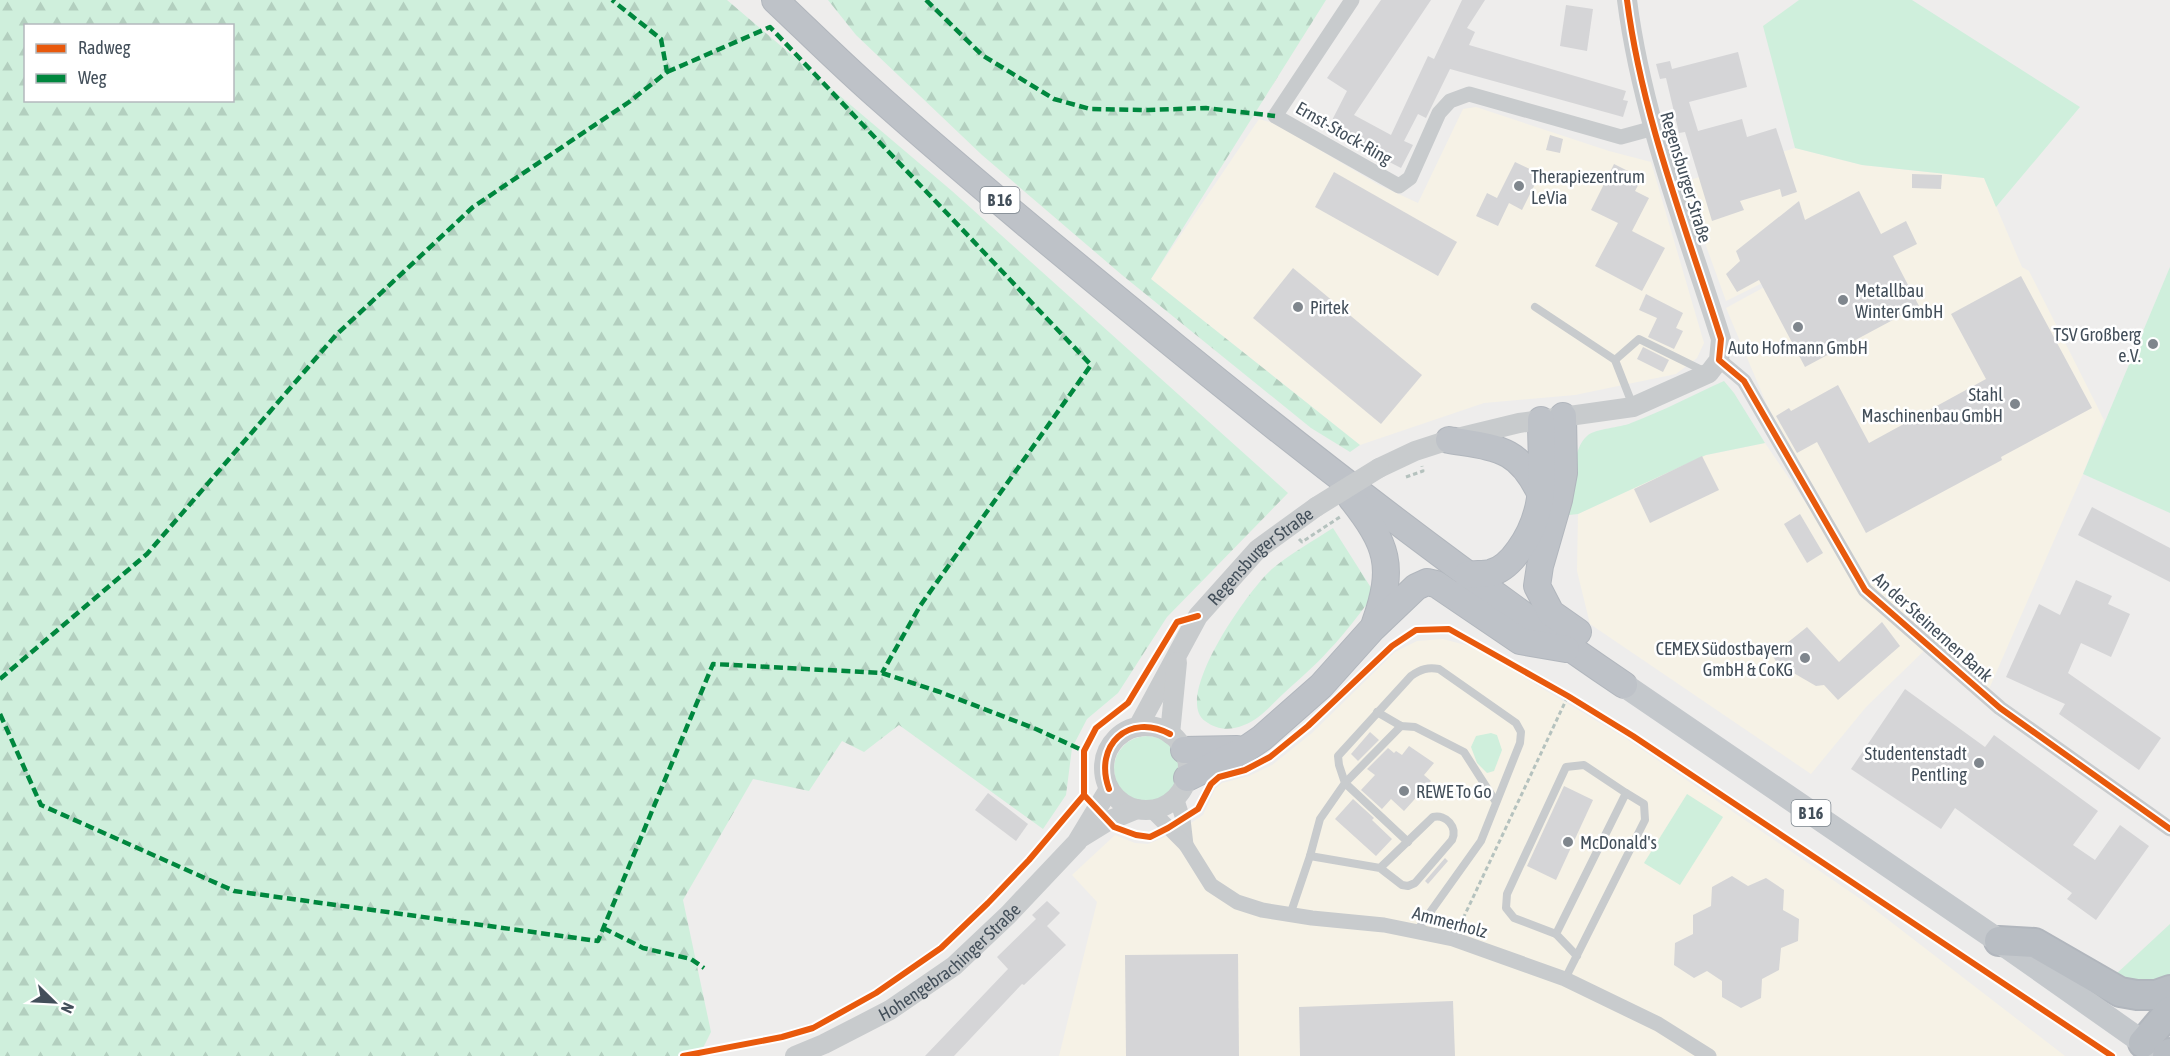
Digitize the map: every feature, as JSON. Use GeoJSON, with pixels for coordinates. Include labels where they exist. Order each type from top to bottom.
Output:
{"type":"FeatureCollection","features":[{"type":"Feature","properties":{"kind":"highway","name":"B 16"},"geometry":{"type":"LineString","coordinates":[[775,0],[882,100],[1118,300],[1333,474],[1467,574],[1623,685]]}},
{"type":"Feature","properties":{"kind":"highway"},"geometry":{"type":"LineString","coordinates":[[1467,574],[1491,573],[1501,569],[1513,559],[1528,538],[1538,517],[1552,418]]}},
{"type":"Feature","properties":{"kind":"highway"},"geometry":{"type":"LineString","coordinates":[[1552,418],[1564,473],[1537,586],[1551,613],[1611,657],[1623,685]]}},
{"type":"Feature","properties":{"kind":"highway"},"geometry":{"type":"LineString","coordinates":[[1449,440],[1495,448],[1512,456],[1525,466],[1541,495]]}},
{"type":"Feature","properties":{"kind":"highway"},"geometry":{"type":"LineString","coordinates":[[1333,474],[1364,514],[1382,544],[1387,570],[1385,595],[1373,628]]}},
{"type":"Feature","properties":{"kind":"highway"},"geometry":{"type":"LineString","coordinates":[[1181,788],[1262,738],[1321,686],[1373,628],[1416,587],[1427,582],[1436,584],[1520,641],[1574,650]]}},
{"type":"Feature","properties":{"kind":"highway"},"geometry":{"type":"LineString","coordinates":[[1177,742],[1246,749]]}},
{"type":"Feature","properties":{"kind":"highway"},"geometry":{"type":"LineString","coordinates":[[1999,941],[2035,942],[2120,992],[2156,995],[2170,990]]}},
{"type":"Feature","properties":{"kind":"highway"},"geometry":{"type":"LineString","coordinates":[[2161,1052],[2170,1011]]}},
{"type":"Feature","properties":{"kind":"main road","name":"B 16"},"geometry":{"type":"LineString","coordinates":[[1623,685],[2161,1052]]}},
{"type":"Feature","properties":{"kind":"street","name":"Ernst-Stock-Ring"},"geometry":{"type":"LineString","coordinates":[[1352,0],[1275,116],[1399,186],[1410,178],[1439,113],[1450,101],[1469,94],[1621,137],[1654,128]]}},
{"type":"Feature","properties":{"kind":"street","name":"Regensburger Straße"},"geometry":{"type":"LineString","coordinates":[[1138,727],[1198,616],[1258,549],[1316,507],[1379,468],[1414,451],[1449,440],[1552,418],[1633,407],[1714,367],[1721,339],[1654,128],[1631,27],[1628,0]]}},
{"type":"Feature","properties":{"kind":"street","name":"An der Steinernen Bank"},"geometry":{"type":"LineString","coordinates":[[1714,367],[1744,381],[1865,590],[2000,708],[2170,829]]}},
{"type":"Feature","properties":{"kind":"street","name":"Regensburger Straße"},"geometry":{"type":"LineString","coordinates":[[1177,742],[1178,654]]}},
{"type":"Feature","properties":{"kind":"street"},"geometry":{"type":"LineString","coordinates":[[1149,726],[1160,728],[1177,742],[1188,764],[1181,788],[1165,806],[1144,809],[1126,805],[1116,798],[1109,789],[1104,763],[1115,740],[1125,731],[1149,726]]}},
{"type":"Feature","properties":{"kind":"street","name":"Ammerholz"},"geometry":{"type":"LineString","coordinates":[[1181,788],[1186,845]]}},
{"type":"Feature","properties":{"kind":"street","name":"Hohengebrachinger Straße"},"geometry":{"type":"LineString","coordinates":[[795,1056],[825,1047],[890,1010],[954,966],[1008,915],[1080,839],[1109,789]]}},
{"type":"Feature","properties":{"kind":"street","name":"Ammerholz"},"geometry":{"type":"LineString","coordinates":[[1144,809],[1186,845],[1212,885],[1237,902],[1262,910],[1290,915],[1384,925],[1453,939],[1565,979],[1658,1024],[1709,1056]]}},
{"type":"Feature","properties":{"kind":"street","name":"Hohengebrachinger Straße"},"geometry":{"type":"LineString","coordinates":[[1080,839],[1108,821],[1144,809]]}},
{"type":"Feature","properties":{"kind":"lane"},"geometry":{"type":"LineString","coordinates":[[1535,307],[1615,360],[1633,407]]}},
{"type":"Feature","properties":{"kind":"lane"},"geometry":{"type":"LineString","coordinates":[[1615,360],[1639,339],[1714,367]]}},
{"type":"Feature","properties":{"kind":"lane"},"geometry":{"type":"LineString","coordinates":[[1408,842],[1345,783],[1338,756],[1411,676],[1425,668],[1440,669],[1516,723],[1521,732],[1520,743],[1481,840],[1416,932]]}},
{"type":"Feature","properties":{"kind":"lane"},"geometry":{"type":"LineString","coordinates":[[1377,712],[1401,726],[1415,727],[1464,752],[1496,802]]}},
{"type":"Feature","properties":{"kind":"lane"},"geometry":{"type":"LineString","coordinates":[[1290,915],[1320,819],[1345,783],[1401,726]]}},
{"type":"Feature","properties":{"kind":"lane"},"geometry":{"type":"LineString","coordinates":[[1565,979],[1577,956],[1645,820],[1644,804],[1584,765],[1566,767],[1506,894],[1506,908],[1514,918],[1556,934],[1577,956]]}},
{"type":"Feature","properties":{"kind":"lane"},"geometry":{"type":"LineString","coordinates":[[1556,934],[1626,793]]}},
{"type":"Feature","properties":{"kind":"lane"},"geometry":{"type":"LineString","coordinates":[[1310,856],[1380,868],[1402,885],[1408,886],[1415,883],[1452,840],[1453,828],[1446,818],[1433,817],[1380,868]]}},
{"type":"Feature","properties":{"kind":"path"},"geometry":{"type":"LineString","coordinates":[[1302,542],[1342,516]]}},
{"type":"Feature","properties":{"kind":"path"},"geometry":{"type":"LineString","coordinates":[[1453,939],[1568,696]]}},
{"type":"Feature","properties":{"kind":"shaded area"},"geometry":{"type":"Polygon","coordinates":[[[1476,107],[1609,151],[1651,162],[1704,343],[1697,358],[1676,374],[1575,395],[1484,403],[1360,445],[1151,279],[1259,119],[1276,124],[1379,185],[1418,203],[1463,109],[1476,107]]]}},
{"type":"Feature","properties":{"kind":"shaded area"},"geometry":{"type":"Polygon","coordinates":[[[1795,148],[1862,165],[1984,178],[2022,267],[2029,271],[2104,420],[2083,474],[1989,689],[1866,585],[1767,405],[1726,308],[1863,233],[1726,301],[1683,182],[1795,148]]]}},
{"type":"Feature","properties":{"kind":"shaded area"},"geometry":{"type":"Polygon","coordinates":[[[1765,443],[1865,590],[1929,646],[1866,707],[1811,774],[1590,624],[1577,571],[1578,514],[1702,456],[1765,443]]]}},
{"type":"Feature","properties":{"kind":"shaded area"},"geometry":{"type":"Polygon","coordinates":[[[1443,639],[1473,647],[1625,738],[1865,902],[2065,1056],[1059,1056],[1097,902],[1072,875],[1115,835],[1135,843],[1148,844],[1179,831],[1203,815],[1215,789],[1222,783],[1249,776],[1272,765],[1312,733],[1395,652],[1417,641],[1443,639]]]}},
{"type":"Feature","properties":{"kind":"green space"},"geometry":{"type":"Polygon","coordinates":[[[0,0],[727,0],[952,191],[1288,493],[1167,617],[1118,693],[1087,719],[1072,748],[1066,795],[1043,829],[899,725],[864,752],[842,741],[809,791],[753,779],[683,900],[711,1032],[699,1056],[0,1056],[0,0]]]}},
{"type":"Feature","properties":{"kind":"green space"},"geometry":{"type":"Polygon","coordinates":[[[828,0],[1326,0],[1151,279],[1360,445],[1350,452],[1311,428],[1122,275],[982,155],[856,35],[828,0]]]}},
{"type":"Feature","properties":{"kind":"green space"},"geometry":{"type":"Polygon","coordinates":[[[1799,0],[1912,0],[2080,107],[1996,207],[1984,178],[1862,165],[1795,148],[1763,26],[1799,0]]]}},
{"type":"Feature","properties":{"kind":"green space","name":"TSV Großberg e.V."},"geometry":{"type":"Polygon","coordinates":[[[2170,267],[2170,513],[2083,474],[2170,267]]]}},
{"type":"Feature","properties":{"kind":"green space"},"geometry":{"type":"Polygon","coordinates":[[[1724,381],[1765,443],[1706,455],[1578,514],[1569,515],[1575,461],[1582,442],[1587,436],[1596,431],[1626,425],[1724,381]]]}},
{"type":"Feature","properties":{"kind":"green space"},"geometry":{"type":"Polygon","coordinates":[[[1333,528],[1375,594],[1324,656],[1260,716],[1239,727],[1224,729],[1205,721],[1198,708],[1198,690],[1206,667],[1232,619],[1272,569],[1294,552],[1333,528]]]}},
{"type":"Feature","properties":{"kind":"green space"},"geometry":{"type":"Polygon","coordinates":[[[1491,733],[1497,735],[1502,750],[1494,771],[1487,773],[1477,763],[1471,747],[1476,736],[1491,733]]]}},
{"type":"Feature","properties":{"kind":"green space"},"geometry":{"type":"Polygon","coordinates":[[[1147,736],[1159,739],[1170,746],[1177,757],[1180,769],[1177,781],[1170,792],[1159,799],[1147,802],[1135,799],[1124,792],[1117,781],[1114,769],[1117,757],[1124,746],[1135,739],[1147,736]]]}},
{"type":"Feature","properties":{"kind":"green space"},"geometry":{"type":"Polygon","coordinates":[[[1687,794],[1723,817],[1680,885],[1644,863],[1687,794]]]}},
{"type":"Feature","properties":{"kind":"green space"},"geometry":{"type":"Polygon","coordinates":[[[2170,924],[2170,980],[2148,983],[2114,976],[2170,924]]]}},
{"type":"Feature","properties":{"kind":"building"},"geometry":{"type":"Polygon","coordinates":[[[1381,0],[1431,0],[1354,115],[1391,135],[1428,56],[1434,59],[1462,0],[1485,0],[1467,28],[1475,32],[1469,45],[1626,91],[1623,100],[1628,101],[1623,117],[1450,69],[1426,118],[1418,114],[1404,141],[1413,145],[1401,168],[1327,130],[1347,91],[1327,78],[1381,0]]]}},
{"type":"Feature","properties":{"kind":"building"},"geometry":{"type":"Polygon","coordinates":[[[1566,5],[1593,9],[1587,51],[1560,46],[1566,5]]]}},
{"type":"Feature","properties":{"kind":"building"},"geometry":{"type":"Polygon","coordinates":[[[1738,52],[1747,87],[1689,102],[1698,131],[1742,119],[1747,137],[1776,128],[1797,192],[1782,197],[1780,189],[1740,201],[1744,210],[1712,221],[1685,132],[1679,133],[1666,78],[1660,79],[1656,64],[1670,61],[1672,69],[1738,52]]]}},
{"type":"Feature","properties":{"kind":"building"},"geometry":{"type":"Polygon","coordinates":[[[1550,135],[1563,139],[1560,153],[1546,150],[1550,135]]]}},
{"type":"Feature","properties":{"kind":"building","name":"Therapiezentrum LeVia"},"geometry":{"type":"Polygon","coordinates":[[[1515,162],[1540,174],[1522,210],[1509,203],[1498,226],[1476,216],[1487,193],[1497,198],[1515,162]]]}},
{"type":"Feature","properties":{"kind":"building"},"geometry":{"type":"Polygon","coordinates":[[[1614,164],[1642,178],[1635,191],[1649,198],[1632,231],[1665,248],[1642,291],[1595,266],[1618,223],[1591,210],[1614,164]]]}},
{"type":"Feature","properties":{"kind":"building"},"geometry":{"type":"Polygon","coordinates":[[[1334,172],[1457,242],[1438,276],[1315,207],[1334,172]]]}},
{"type":"Feature","properties":{"kind":"building"},"geometry":{"type":"Polygon","coordinates":[[[1912,174],[1942,175],[1941,189],[1912,188],[1912,174]]]}},
{"type":"Feature","properties":{"kind":"building"},"geometry":{"type":"Polygon","coordinates":[[[1859,191],[1881,234],[1906,221],[1917,244],[1893,256],[1919,306],[1805,367],[1759,280],[1737,292],[1726,274],[1740,261],[1736,251],[1799,201],[1805,220],[1859,191]]]}},
{"type":"Feature","properties":{"kind":"building"},"geometry":{"type":"Polygon","coordinates":[[[1293,268],[1422,375],[1381,424],[1253,318],[1293,268]]]}},
{"type":"Feature","properties":{"kind":"building","name":"Stahl Maschinenbau GmbH"},"geometry":{"type":"Polygon","coordinates":[[[2021,276],[2092,408],[2001,457],[2002,460],[1866,533],[1817,442],[1797,453],[1776,416],[1789,408],[1791,411],[1838,385],[1869,443],[1986,379],[1951,314],[2021,276]]]}},
{"type":"Feature","properties":{"kind":"building"},"geometry":{"type":"Polygon","coordinates":[[[1646,294],[1683,313],[1676,328],[1683,331],[1674,349],[1648,337],[1657,318],[1639,310],[1646,294]]]}},
{"type":"Feature","properties":{"kind":"building"},"geometry":{"type":"Polygon","coordinates":[[[1643,347],[1669,360],[1663,372],[1637,359],[1643,347]]]}},
{"type":"Feature","properties":{"kind":"building"},"geometry":{"type":"Polygon","coordinates":[[[1702,456],[1719,490],[1650,523],[1634,489],[1702,456]]]}},
{"type":"Feature","properties":{"kind":"building"},"geometry":{"type":"Polygon","coordinates":[[[2092,507],[2170,548],[2170,582],[2078,535],[2092,507]]]}},
{"type":"Feature","properties":{"kind":"building"},"geometry":{"type":"Polygon","coordinates":[[[1800,514],[1823,553],[1807,563],[1784,524],[1800,514]]]}},
{"type":"Feature","properties":{"kind":"building"},"geometry":{"type":"Polygon","coordinates":[[[2076,580],[2112,596],[2108,604],[2130,614],[2111,657],[2081,643],[2068,673],[2161,738],[2139,770],[2059,714],[2065,704],[2006,677],[2039,604],[2060,615],[2076,580]]]}},
{"type":"Feature","properties":{"kind":"building","name":"CEMEX Südostbayern GmbH & CoKG"},"geometry":{"type":"Polygon","coordinates":[[[1882,622],[1900,646],[1838,700],[1824,685],[1816,686],[1778,664],[1772,655],[1807,627],[1839,662],[1882,622]]]}},
{"type":"Feature","properties":{"kind":"building"},"geometry":{"type":"Polygon","coordinates":[[[1905,689],[1985,747],[1994,735],[2098,811],[2073,845],[2095,860],[2120,825],[2149,846],[2096,920],[2067,899],[2072,893],[1955,808],[1941,829],[1851,769],[1905,689]]]}},
{"type":"Feature","properties":{"kind":"building"},"geometry":{"type":"Polygon","coordinates":[[[1370,732],[1379,740],[1358,761],[1351,754],[1370,732]]]}},
{"type":"Feature","properties":{"kind":"building"},"geometry":{"type":"Polygon","coordinates":[[[1409,746],[1434,763],[1424,775],[1431,781],[1404,811],[1391,799],[1382,809],[1361,790],[1375,775],[1367,769],[1388,748],[1402,755],[1409,746]]]}},
{"type":"Feature","properties":{"kind":"building"},"geometry":{"type":"Polygon","coordinates":[[[1564,786],[1593,800],[1556,880],[1527,866],[1564,786]]]}},
{"type":"Feature","properties":{"kind":"building"},"geometry":{"type":"Polygon","coordinates":[[[988,793],[1028,824],[1016,841],[975,810],[988,793]]]}},
{"type":"Feature","properties":{"kind":"building"},"geometry":{"type":"Polygon","coordinates":[[[1353,799],[1392,839],[1376,856],[1335,819],[1353,799]]]}},
{"type":"Feature","properties":{"kind":"building"},"geometry":{"type":"Polygon","coordinates":[[[1445,858],[1448,861],[1428,884],[1425,881],[1445,858]]]}},
{"type":"Feature","properties":{"kind":"building"},"geometry":{"type":"Polygon","coordinates":[[[1732,876],[1748,886],[1766,878],[1784,890],[1783,910],[1799,919],[1798,941],[1781,948],[1779,970],[1762,979],[1761,998],[1741,1008],[1722,997],[1722,981],[1707,971],[1694,978],[1674,965],[1675,943],[1693,934],[1693,915],[1711,906],[1712,887],[1732,876]]]}},
{"type":"Feature","properties":{"kind":"building"},"geometry":{"type":"Polygon","coordinates":[[[1047,901],[1060,913],[1047,926],[1066,945],[1024,985],[1022,984],[954,1056],[925,1056],[1008,969],[997,957],[1036,919],[1032,915],[1047,901]]]}},
{"type":"Feature","properties":{"kind":"building"},"geometry":{"type":"Polygon","coordinates":[[[1238,954],[1239,1056],[1126,1056],[1125,955],[1238,954]]]}},
{"type":"Feature","properties":{"kind":"building"},"geometry":{"type":"Polygon","coordinates":[[[1453,1001],[1455,1056],[1300,1056],[1299,1007],[1453,1001]]]}},
{"type":"Feature","properties":{"kind":"marked path"},"geometry":{"type":"LineString","coordinates":[[0,679],[147,554],[336,335],[473,207],[629,102],[667,72],[661,39],[612,0]]}},
{"type":"Feature","properties":{"kind":"marked path"},"geometry":{"type":"LineString","coordinates":[[926,0],[982,55],[1054,99],[1090,109],[1206,108],[1275,116]]}},
{"type":"Feature","properties":{"kind":"marked path"},"geometry":{"type":"LineString","coordinates":[[667,72],[770,27],[1091,365],[920,606],[882,673]]}},
{"type":"Feature","properties":{"kind":"marked path"},"geometry":{"type":"LineString","coordinates":[[0,714],[41,805],[234,891],[598,941],[713,664],[882,673],[940,692],[1036,729],[1084,751]]}},
{"type":"Feature","properties":{"kind":"marked path"},"geometry":{"type":"LineString","coordinates":[[603,928],[643,948],[691,959],[704,968]]}},
{"type":"Feature","properties":{"kind":"cycle path"},"geometry":{"type":"LineString","coordinates":[[1627,0],[1634,44],[1654,129],[1721,339],[1719,360],[1744,381],[1865,590],[2000,708],[2170,829]]}},
{"type":"Feature","properties":{"kind":"cycle path"},"geometry":{"type":"LineString","coordinates":[[1198,616],[1177,622],[1128,703],[1096,728],[1084,751],[1084,795],[1114,827],[1136,835],[1150,837],[1168,828],[1198,809],[1211,784],[1219,777],[1245,770],[1270,757],[1308,726],[1392,646],[1416,630],[1449,629],[1568,696],[1633,736],[2112,1056]]}},
{"type":"Feature","properties":{"kind":"cycle path"},"geometry":{"type":"LineString","coordinates":[[1109,789],[1105,773],[1106,759],[1110,746],[1118,737],[1128,730],[1141,727],[1155,728],[1170,734]]}},
{"type":"Feature","properties":{"kind":"cycle path"},"geometry":{"type":"LineString","coordinates":[[683,1056],[782,1037],[813,1028],[876,993],[941,948],[1029,860],[1084,795]]}},
{"type":"Feature","properties":{"kind":"place","name":"Therapiezentrum LeVia"},"geometry":{"type":"Point","coordinates":[1519,186]}},
{"type":"Feature","properties":{"kind":"place","name":"Metallbau Winter GmbH"},"geometry":{"type":"Point","coordinates":[1843,300]}},
{"type":"Feature","properties":{"kind":"place","name":"Pirtek"},"geometry":{"type":"Point","coordinates":[1298,307]}},
{"type":"Feature","properties":{"kind":"place","name":"Auto Hofmann GmbH"},"geometry":{"type":"Point","coordinates":[1798,327]}},
{"type":"Feature","properties":{"kind":"place","name":"TSV Großberg e.V."},"geometry":{"type":"Point","coordinates":[2153,344]}},
{"type":"Feature","properties":{"kind":"place","name":"Stahl Maschinenbau GmbH"},"geometry":{"type":"Point","coordinates":[2015,404]}},
{"type":"Feature","properties":{"kind":"place","name":"CEMEX Südostbayern GmbH & CoKG"},"geometry":{"type":"Point","coordinates":[1805,658]}},
{"type":"Feature","properties":{"kind":"place","name":"Studentenstadt Pentling"},"geometry":{"type":"Point","coordinates":[1979,763]}},
{"type":"Feature","properties":{"kind":"place","name":"REWE To Go"},"geometry":{"type":"Point","coordinates":[1404,791]}},
{"type":"Feature","properties":{"kind":"place","name":"McDonald's"},"geometry":{"type":"Point","coordinates":[1568,842]}}]}
